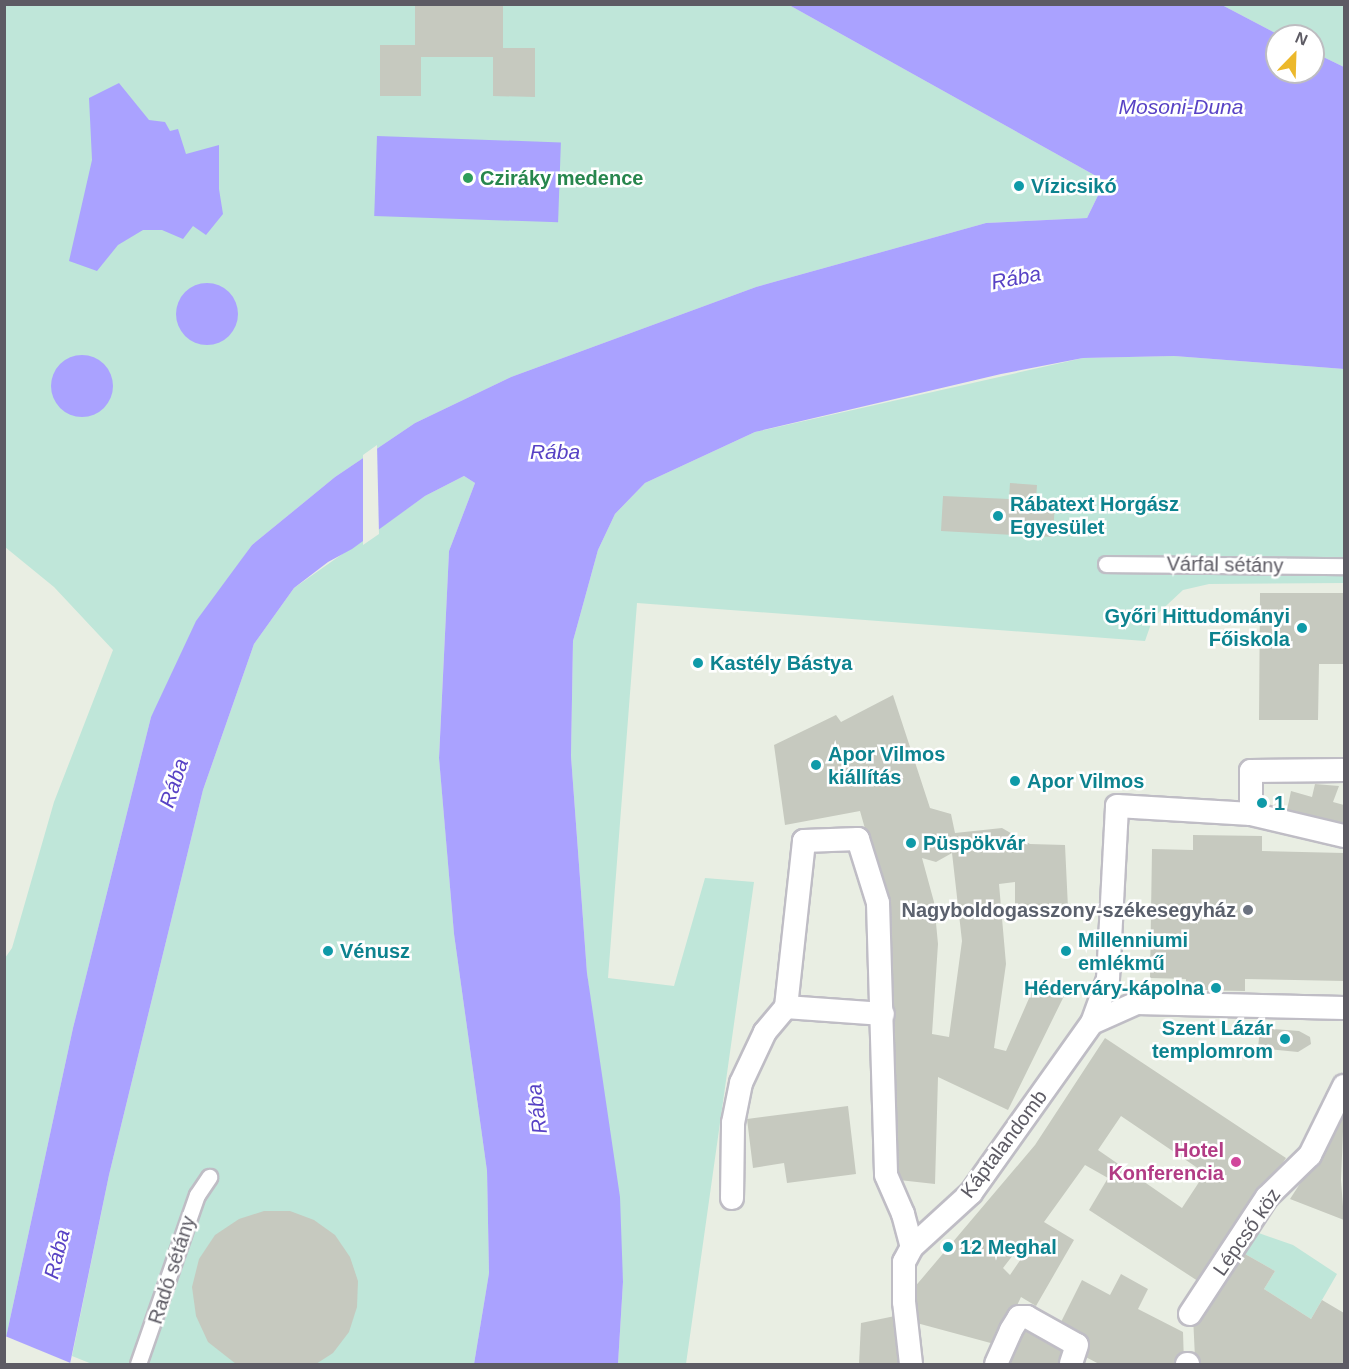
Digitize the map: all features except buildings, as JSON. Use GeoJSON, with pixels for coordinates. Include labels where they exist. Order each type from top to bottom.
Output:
{"type":"FeatureCollection","features":[{"type":"Feature","properties":{"kind":"street"},"geometry":{"type":"LineString","coordinates":[[1344,770],[1251,771],[1251,814],[1344,836]]}},
{"type":"Feature","properties":{"kind":"street","name":"Káptalandomb"},"geometry":{"type":"LineString","coordinates":[[912,1247],[971,1193],[1092,1023],[1108,979],[1117,806],[1251,814]]}},
{"type":"Feature","properties":{"kind":"street"},"geometry":{"type":"LineString","coordinates":[[732,1198],[733,1123],[741,1083],[765,1032],[786,1007],[804,841],[858,839],[878,903],[886,1175],[912,1247],[904,1262],[904,1302],[911,1365]]}},
{"type":"Feature","properties":{"kind":"street"},"geometry":{"type":"LineString","coordinates":[[1092,1023],[1137,1003],[1344,1008]]}},
{"type":"Feature","properties":{"kind":"street"},"geometry":{"type":"LineString","coordinates":[[786,1007],[883,1014]]}},
{"type":"Feature","properties":{"kind":"street","name":"Lépcső köz"},"geometry":{"type":"LineString","coordinates":[[1190,1314],[1267,1197],[1310,1155],[1344,1086]]}},
{"type":"Feature","properties":{"kind":"street"},"geometry":{"type":"LineString","coordinates":[[996,1365],[1019,1317],[1027,1317],[1077,1345],[1071,1365]]}},
{"type":"Feature","properties":{"kind":"lane","name":"Várfal sétány"},"geometry":{"type":"LineString","coordinates":[[1106,564],[1344,566]]}},
{"type":"Feature","properties":{"kind":"lane","name":"Radó sétány"},"geometry":{"type":"LineString","coordinates":[[138,1365],[196,1195],[209,1177]]}},
{"type":"Feature","properties":{"kind":"shaded area"},"geometry":{"type":"Polygon","coordinates":[[[5,5],[789,5],[1105,181],[1087,218],[986,223],[756,287],[511,377],[415,423],[335,477],[252,545],[228,580],[151,717],[73,1028],[5,1342],[5,958],[12,948],[54,802],[113,650],[54,587],[5,547],[5,5]]]}},
{"type":"Feature","properties":{"kind":"shaded area"},"geometry":{"type":"Polygon","coordinates":[[[1222,5],[1344,5],[1344,67],[1325,58],[1325,24],[1265,24],[1265,28],[1222,5]]]}},
{"type":"Feature","properties":{"kind":"shaded area"},"geometry":{"type":"Polygon","coordinates":[[[1174,356],[1344,369],[1344,583],[1209,584],[1183,590],[1153,618],[1145,641],[637,603],[608,978],[674,986],[705,878],[754,882],[686,1364],[618,1364],[623,1282],[587,973],[571,756],[573,641],[598,550],[615,514],[645,483],[755,432],[1083,358],[1174,356]]]}},
{"type":"Feature","properties":{"kind":"shaded area"},"geometry":{"type":"Polygon","coordinates":[[[464,476],[475,483],[449,551],[439,757],[454,934],[487,1171],[489,1273],[474,1364],[92,1364],[72,1356],[109,1175],[203,790],[254,644],[294,588],[425,496],[464,476]]]}},
{"type":"Feature","properties":{"kind":"shaded area"},"geometry":{"type":"Polygon","coordinates":[[[1253,1231],[1293,1245],[1337,1274],[1311,1319],[1264,1289],[1275,1271],[1238,1250],[1253,1231]]]}},
{"type":"Feature","properties":{"kind":"water","name":"Rába"},"geometry":{"type":"Polygon","coordinates":[[[789,5],[1222,5],[1265,28],[1265,84],[1325,84],[1325,58],[1344,67],[1344,369],[1174,356],[1083,358],[1001,374],[755,432],[645,483],[615,514],[598,550],[573,641],[571,756],[587,973],[620,1197],[623,1282],[618,1364],[474,1364],[489,1273],[487,1171],[454,934],[439,758],[449,551],[475,483],[464,476],[425,496],[294,588],[254,644],[203,790],[109,1175],[70,1364],[5,1364],[5,1342],[73,1028],[151,717],[196,621],[252,545],[335,477],[415,423],[511,377],[756,287],[986,223],[1087,218],[1105,181],[789,5]]]}},
{"type":"Feature","properties":{"kind":"water"},"geometry":{"type":"Polygon","coordinates":[[[119,83],[149,120],[165,122],[170,131],[178,129],[186,154],[219,145],[219,189],[223,214],[206,235],[193,226],[183,239],[162,230],[143,230],[118,245],[97,271],[69,261],[92,160],[89,98],[119,83]]]}},
{"type":"Feature","properties":{"kind":"water","name":"Cziráky medence"},"geometry":{"type":"Polygon","coordinates":[[[377,136],[561,142],[558,222],[374,216],[377,136]]]}},
{"type":"Feature","properties":{"kind":"water"},"geometry":{"type":"Polygon","coordinates":[[[207,283],[229,292],[238,314],[229,336],[207,345],[185,336],[176,314],[185,292],[207,283]]]}},
{"type":"Feature","properties":{"kind":"water"},"geometry":{"type":"Polygon","coordinates":[[[82,355],[104,364],[113,386],[104,408],[82,417],[60,408],[51,386],[60,364],[82,355]]]}},
{"type":"Feature","properties":{"kind":"pier"},"geometry":{"type":"Polygon","coordinates":[[[377,445],[379,534],[363,545],[363,455],[377,445]]]}},
{"type":"Feature","properties":{"kind":"pier"},"geometry":{"type":"Polygon","coordinates":[[[5,1336],[73,1364],[5,1364],[5,1336]]]}},
{"type":"Feature","properties":{"kind":"place","name":"Cziráky medence"},"geometry":{"type":"Point","coordinates":[468,178]}},
{"type":"Feature","properties":{"kind":"place","name":"Vízicsikó"},"geometry":{"type":"Point","coordinates":[1019,186]}},
{"type":"Feature","properties":{"kind":"place","name":"Rábatext Horgász Egyesület"},"geometry":{"type":"Point","coordinates":[998,516]}},
{"type":"Feature","properties":{"kind":"place","name":"Győri Hittudományi Főiskola"},"geometry":{"type":"Point","coordinates":[1302,628]}},
{"type":"Feature","properties":{"kind":"place","name":"Kastély Bástya"},"geometry":{"type":"Point","coordinates":[698,663]}},
{"type":"Feature","properties":{"kind":"place","name":"Apor Vilmos kiállítás"},"geometry":{"type":"Point","coordinates":[816,765]}},
{"type":"Feature","properties":{"kind":"place","name":"Apor Vilmos"},"geometry":{"type":"Point","coordinates":[1015,781]}},
{"type":"Feature","properties":{"kind":"place","name":"1"},"geometry":{"type":"Point","coordinates":[1262,803]}},
{"type":"Feature","properties":{"kind":"place","name":"Püspökvár"},"geometry":{"type":"Point","coordinates":[911,843]}},
{"type":"Feature","properties":{"kind":"place","name":"Nagyboldogasszony-székesegyház"},"geometry":{"type":"Point","coordinates":[1248,910]}},
{"type":"Feature","properties":{"kind":"place","name":"Vénusz"},"geometry":{"type":"Point","coordinates":[328,951]}},
{"type":"Feature","properties":{"kind":"place","name":"Millenniumi emlékmű"},"geometry":{"type":"Point","coordinates":[1066,951]}},
{"type":"Feature","properties":{"kind":"place","name":"Héderváry-kápolna"},"geometry":{"type":"Point","coordinates":[1216,988]}},
{"type":"Feature","properties":{"kind":"place","name":"Szent Lázár templomrom"},"geometry":{"type":"Point","coordinates":[1285,1039]}},
{"type":"Feature","properties":{"kind":"place","name":"Hotel Konferencia"},"geometry":{"type":"Point","coordinates":[1236,1162]}},
{"type":"Feature","properties":{"kind":"place","name":"12 Meghal"},"geometry":{"type":"Point","coordinates":[948,1247]}},
{"type":"Feature","properties":{"kind":"water label","name":"Mosoni-Duna"},"geometry":{"type":"Point","coordinates":[1181,107]}}]}
